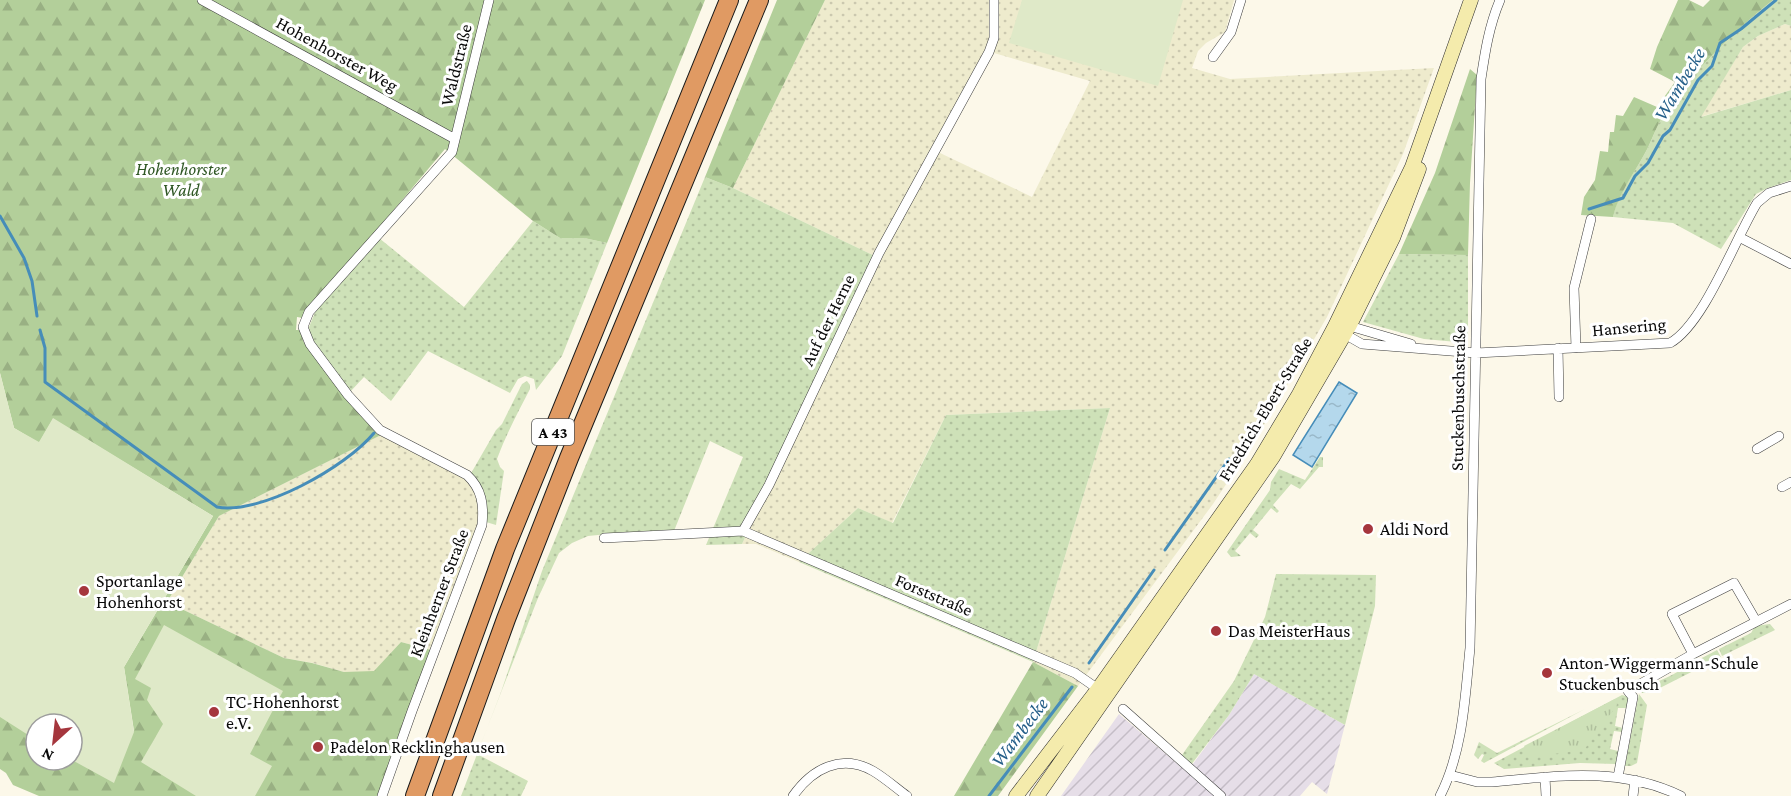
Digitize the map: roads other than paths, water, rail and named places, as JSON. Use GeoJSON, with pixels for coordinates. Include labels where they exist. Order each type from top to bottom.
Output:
{"type":"FeatureCollection","features":[{"type":"Feature","properties":{"kind":"highway","name":"A 43"},"geometry":{"type":"LineString","coordinates":[[415,796],[505,549],[729,0]]}},
{"type":"Feature","properties":{"kind":"highway","name":"A 43"},"geometry":{"type":"LineString","coordinates":[[442,796],[506,619],[568,458],[759,0]]}},
{"type":"Feature","properties":{"kind":"main road","name":"Friedrich-Ebert-Straße"},"geometry":{"type":"LineString","coordinates":[[1343,329],[1412,167],[1471,0]]}},
{"type":"Feature","properties":{"kind":"main road","name":"Friedrich-Ebert-Straße"},"geometry":{"type":"LineString","coordinates":[[1036,796],[1257,464],[1299,394],[1343,329],[1402,216],[1477,0]]}},
{"type":"Feature","properties":{"kind":"main road","name":"Friedrich-Ebert-Straße"},"geometry":{"type":"LineString","coordinates":[[1016,796],[1103,693]]}},
{"type":"Feature","properties":{"kind":"street","name":"Hohenhorster Weg"},"geometry":{"type":"LineString","coordinates":[[202,0],[455,138]]}},
{"type":"Feature","properties":{"kind":"street","name":"Waldstraße"},"geometry":{"type":"LineString","coordinates":[[455,138],[489,0]]}},
{"type":"Feature","properties":{"kind":"street","name":"Auf der Herne"},"geometry":{"type":"LineString","coordinates":[[743,531],[769,485],[879,253],[989,52],[994,38],[994,0]]}},
{"type":"Feature","properties":{"kind":"street"},"geometry":{"type":"LineString","coordinates":[[1213,57],[1231,32],[1241,0]]}},
{"type":"Feature","properties":{"kind":"street","name":"Stuckenbuschstraße"},"geometry":{"type":"LineString","coordinates":[[1440,796],[1450,775],[1463,715],[1470,648],[1481,79],[1486,44],[1493,16],[1500,0]]}},
{"type":"Feature","properties":{"kind":"street","name":"Kleinherner Straße"},"geometry":{"type":"LineString","coordinates":[[382,796],[482,525],[482,497],[474,481],[467,475],[380,430],[348,395],[310,344],[303,327],[309,312],[452,152],[455,138]]}},
{"type":"Feature","properties":{"kind":"street","name":"Hansering"},"geometry":{"type":"LineString","coordinates":[[1343,329],[1362,344],[1476,352],[1670,343],[1681,337],[1708,296],[1752,211],[1763,196],[1791,186]]}},
{"type":"Feature","properties":{"kind":"street"},"geometry":{"type":"LineString","coordinates":[[1576,348],[1574,288],[1591,219]]}},
{"type":"Feature","properties":{"kind":"street"},"geometry":{"type":"LineString","coordinates":[[1740,237],[1791,264]]}},
{"type":"Feature","properties":{"kind":"street","name":"Hansering"},"geometry":{"type":"LineString","coordinates":[[1343,329],[1423,347]]}},
{"type":"Feature","properties":{"kind":"street"},"geometry":{"type":"LineString","coordinates":[[1558,348],[1559,397]]}},
{"type":"Feature","properties":{"kind":"street"},"geometry":{"type":"LineString","coordinates":[[1757,449],[1779,436]]}},
{"type":"Feature","properties":{"kind":"street"},"geometry":{"type":"LineString","coordinates":[[604,538],[743,531]]}},
{"type":"Feature","properties":{"kind":"street","name":"Forststraße"},"geometry":{"type":"LineString","coordinates":[[743,531],[1075,673],[1103,693]]}},
{"type":"Feature","properties":{"kind":"street"},"geometry":{"type":"LineString","coordinates":[[1693,654],[1672,614],[1734,583],[1756,621]]}},
{"type":"Feature","properties":{"kind":"street"},"geometry":{"type":"LineString","coordinates":[[1618,777],[1633,697],[1628,691],[1693,654],[1791,604]]}},
{"type":"Feature","properties":{"kind":"street"},"geometry":{"type":"LineString","coordinates":[[1123,709],[1221,796]]}},
{"type":"Feature","properties":{"kind":"street"},"geometry":{"type":"LineString","coordinates":[[793,796],[814,773],[832,765],[847,764],[873,771],[907,796]]}},
{"type":"Feature","properties":{"kind":"street"},"geometry":{"type":"LineString","coordinates":[[1450,775],[1485,782],[1593,774],[1660,786],[1681,796]]}},
{"type":"Feature","properties":{"kind":"street"},"geometry":{"type":"LineString","coordinates":[[1545,777],[1546,796]]}},
{"type":"Feature","properties":{"kind":"street"},"geometry":{"type":"LineString","coordinates":[[1633,796],[1635,780]]}},
{"type":"Feature","properties":{"kind":"water"},"geometry":{"type":"Polygon","coordinates":[[[1339,382],[1357,393],[1312,467],[1293,455],[1339,382]]]}},
{"type":"Feature","properties":{"kind":"waterway","name":"Wambecke"},"geometry":{"type":"LineString","coordinates":[[1589,209],[1623,198],[1635,176],[1648,163],[1663,136],[1670,130],[1698,80],[1712,66],[1720,43],[1776,0]]}},
{"type":"Feature","properties":{"kind":"waterway"},"geometry":{"type":"LineString","coordinates":[[0,216],[24,258],[32,281],[37,316]]}},
{"type":"Feature","properties":{"kind":"waterway"},"geometry":{"type":"LineString","coordinates":[[40,330],[45,348],[45,382],[217,507],[235,508],[256,504],[301,486],[344,460],[374,433]]}},
{"type":"Feature","properties":{"kind":"waterway","name":"Wambecke"},"geometry":{"type":"LineString","coordinates":[[1165,550],[1229,459]]}},
{"type":"Feature","properties":{"kind":"waterway","name":"Wambecke"},"geometry":{"type":"LineString","coordinates":[[1089,663],[1154,570]]}},
{"type":"Feature","properties":{"kind":"waterway","name":"Wambecke"},"geometry":{"type":"LineString","coordinates":[[989,796],[1072,687]]}},
{"type":"Feature","properties":{"kind":"place","name":"Aldi Nord"},"geometry":{"type":"Point","coordinates":[1368,529]}},
{"type":"Feature","properties":{"kind":"place","name":"Sportanlage Hohenhorst"},"geometry":{"type":"Point","coordinates":[84,591]}},
{"type":"Feature","properties":{"kind":"place","name":"Das MeisterHaus"},"geometry":{"type":"Point","coordinates":[1216,631]}},
{"type":"Feature","properties":{"kind":"place","name":"Anton-Wiggermann-Schule Stuckenbusch"},"geometry":{"type":"Point","coordinates":[1547,673]}},
{"type":"Feature","properties":{"kind":"place","name":"TC-Hohenhorst e.V."},"geometry":{"type":"Point","coordinates":[214,712]}},
{"type":"Feature","properties":{"kind":"place","name":"Padelon Recklinghausen"},"geometry":{"type":"Point","coordinates":[318,747]}},
{"type":"Feature","properties":{"kind":"park label","name":"Hohenhorster Wald"},"geometry":{"type":"Point","coordinates":[181,180]}}]}
